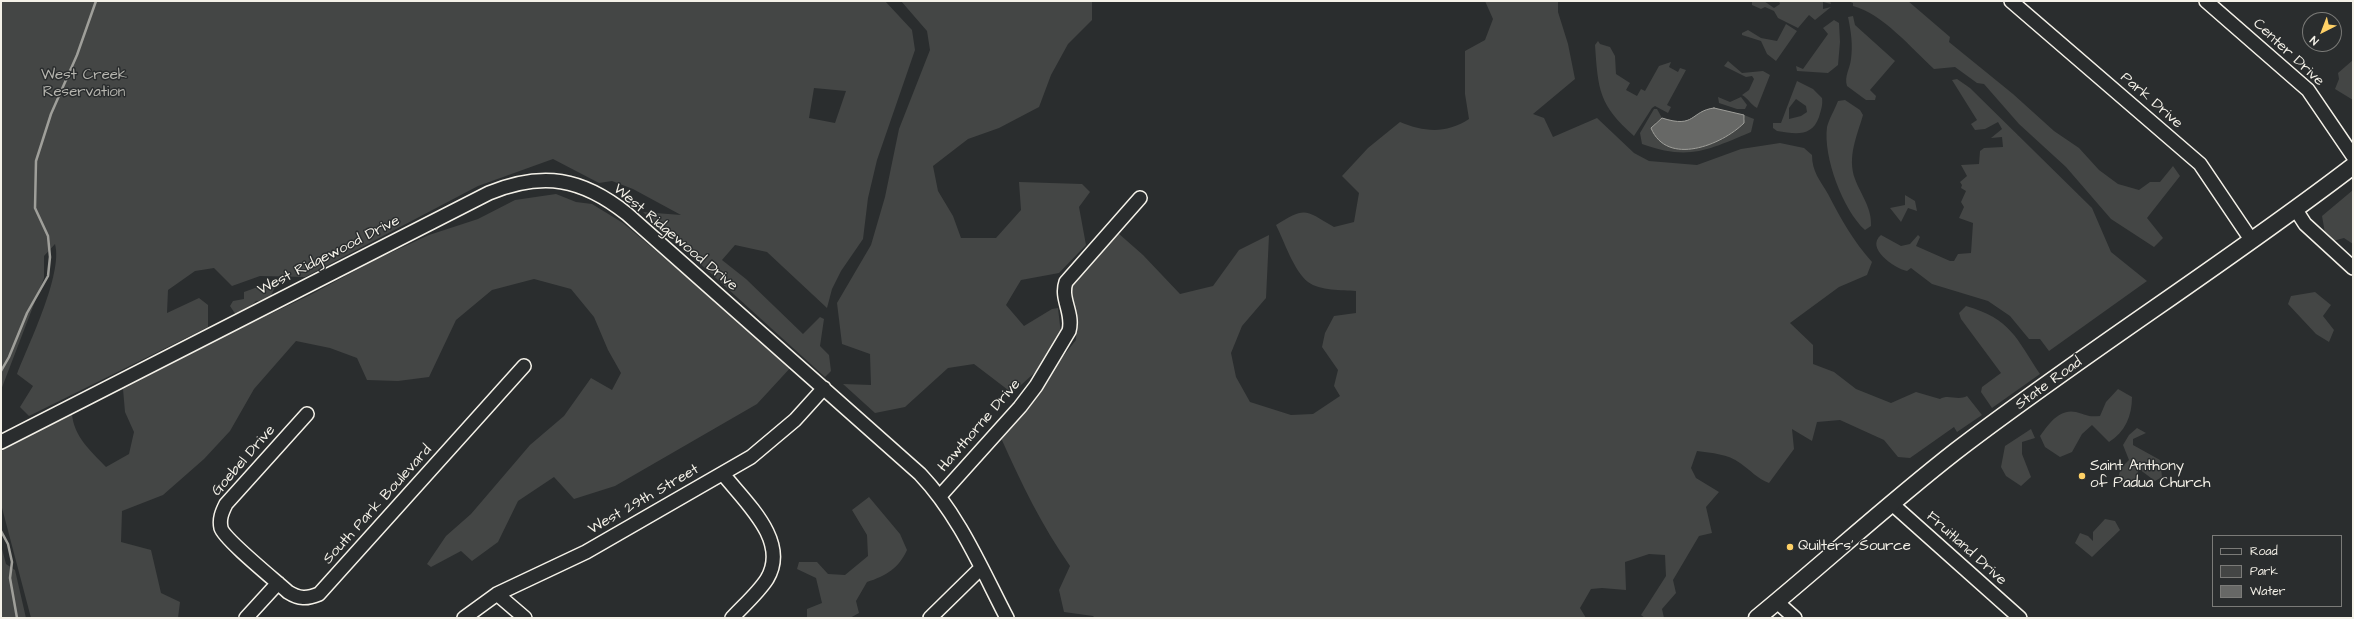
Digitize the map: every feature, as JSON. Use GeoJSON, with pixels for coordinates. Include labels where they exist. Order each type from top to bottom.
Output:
{"type":"FeatureCollection","features":[{"type":"Feature","properties":{"kind":"main road","name":"State Road"},"geometry":{"type":"LineString","coordinates":[[1758,618],[1891,504],[1996,422],[2296,210],[2353,166]]}},
{"type":"Feature","properties":{"kind":"street","name":"Park Drive"},"geometry":{"type":"LineString","coordinates":[[2011,1],[2200,164],[2252,241]]}},
{"type":"Feature","properties":{"kind":"street","name":"Center Drive"},"geometry":{"type":"LineString","coordinates":[[2206,1],[2308,90],[2353,156]]}},
{"type":"Feature","properties":{"kind":"street","name":"West Ridgewood Drive"},"geometry":{"type":"LineString","coordinates":[[1,442],[469,202],[502,188],[536,180],[578,185],[597,193],[616,205],[920,474],[940,496],[954,516],[1007,618]]}},
{"type":"Feature","properties":{"kind":"street","name":"Hawthorne Drive"},"geometry":{"type":"LineString","coordinates":[[940,496],[1020,407],[1036,386],[1069,331],[1071,324],[1063,292],[1066,282],[1140,198]]}},
{"type":"Feature","properties":{"kind":"street"},"geometry":{"type":"LineString","coordinates":[[2296,210],[2306,224],[2353,268]]}},
{"type":"Feature","properties":{"kind":"street","name":"South Park Boulevard"},"geometry":{"type":"LineString","coordinates":[[278,583],[296,597],[308,598],[319,594],[524,366]]}},
{"type":"Feature","properties":{"kind":"street","name":"West 29th Street"},"geometry":{"type":"LineString","coordinates":[[464,618],[497,594],[586,552],[751,457],[776,438],[824,388]]}},
{"type":"Feature","properties":{"kind":"street","name":"Goebel Drive"},"geometry":{"type":"LineString","coordinates":[[278,583],[222,529],[221,514],[226,504],[307,414]]}},
{"type":"Feature","properties":{"kind":"street"},"geometry":{"type":"LineString","coordinates":[[723,474],[760,522],[771,540],[774,555],[772,569],[766,580],[732,618]]}},
{"type":"Feature","properties":{"kind":"street","name":"Fruitland Drive"},"geometry":{"type":"LineString","coordinates":[[1891,504],[2020,618]]}},
{"type":"Feature","properties":{"kind":"street"},"geometry":{"type":"LineString","coordinates":[[930,618],[981,568]]}},
{"type":"Feature","properties":{"kind":"street"},"geometry":{"type":"LineString","coordinates":[[246,618],[278,583]]}},
{"type":"Feature","properties":{"kind":"street"},"geometry":{"type":"LineString","coordinates":[[497,594],[524,618]]}},
{"type":"Feature","properties":{"kind":"street"},"geometry":{"type":"LineString","coordinates":[[1777,602],[1795,618]]}},
{"type":"Feature","properties":{"kind":"green space","name":"West Creek Reservation"},"geometry":{"type":"Polygon","coordinates":[[[1,1],[885,1],[912,30],[915,50],[877,160],[868,198],[863,239],[841,271],[832,289],[827,308],[767,252],[735,245],[722,260],[746,279],[803,334],[820,317],[824,319],[820,346],[829,355],[831,371],[825,377],[643,212],[681,215],[633,189],[612,181],[599,183],[553,159],[478,186],[305,277],[260,276],[232,286],[214,268],[195,271],[168,290],[167,313],[199,298],[208,305],[208,327],[29,416],[20,407],[33,386],[17,374],[44,309],[50,290],[56,257],[55,244],[44,256],[44,278],[1,390],[1,1]],[[814,88],[809,118],[835,123],[846,91],[814,88]]]}},
{"type":"Feature","properties":{"kind":"green space"},"geometry":{"type":"Polygon","coordinates":[[[901,1],[1092,1],[1092,20],[1068,44],[1051,75],[1039,107],[999,128],[968,139],[933,166],[938,191],[953,216],[961,238],[996,238],[1021,210],[1019,182],[1082,184],[1090,192],[1079,207],[1086,245],[1059,273],[1021,280],[1006,305],[1024,326],[1052,309],[1058,308],[1061,334],[1040,368],[1012,393],[974,364],[948,368],[905,407],[875,413],[843,384],[871,385],[870,354],[842,344],[837,303],[871,245],[885,197],[899,129],[930,50],[927,31],[901,1]]]}},
{"type":"Feature","properties":{"kind":"green space"},"geometry":{"type":"Polygon","coordinates":[[[1485,1],[1558,1],[1558,12],[1568,44],[1575,79],[1533,114],[1544,118],[1553,137],[1597,118],[1634,153],[1649,161],[1697,165],[1741,149],[1780,143],[1804,148],[1812,155],[1813,166],[1817,176],[1853,238],[1872,262],[1867,275],[1839,287],[1790,323],[1813,345],[1813,364],[1834,372],[1856,389],[1891,403],[1916,392],[1940,399],[1946,397],[1960,398],[1967,396],[1982,415],[1957,432],[1954,427],[1910,458],[1898,457],[1884,440],[1840,420],[1817,422],[1812,441],[1792,429],[1794,449],[1769,483],[1735,460],[1720,454],[1697,451],[1691,468],[1696,478],[1719,492],[1706,507],[1712,533],[1699,536],[1673,580],[1676,593],[1662,609],[1664,618],[1645,618],[1641,615],[1666,576],[1665,555],[1649,554],[1625,562],[1626,590],[1602,588],[1591,589],[1580,608],[1586,618],[1095,618],[1093,616],[1064,612],[1059,590],[1070,566],[1032,504],[1001,438],[1014,418],[1076,340],[1077,316],[1070,283],[1118,233],[1143,255],[1180,294],[1213,286],[1239,250],[1269,235],[1266,298],[1242,326],[1231,353],[1236,377],[1250,402],[1291,415],[1313,414],[1340,396],[1334,386],[1338,370],[1322,347],[1325,333],[1334,316],[1356,313],[1356,291],[1325,289],[1308,282],[1298,271],[1276,225],[1294,215],[1305,212],[1334,227],[1354,222],[1359,193],[1342,176],[1368,148],[1400,122],[1418,128],[1435,130],[1452,127],[1469,119],[1465,94],[1465,51],[1485,40],[1493,19],[1485,1]]]}},
{"type":"Feature","properties":{"kind":"green space"},"geometry":{"type":"Polygon","coordinates":[[[1752,1],[1764,1],[1774,8],[1780,4],[1779,1],[1830,1],[1831,4],[1823,2],[1823,9],[1831,7],[1815,20],[1809,15],[1798,28],[1778,18],[1774,11],[1765,7],[1761,9],[1752,5],[1752,1]]]}},
{"type":"Feature","properties":{"kind":"green space"},"geometry":{"type":"Polygon","coordinates":[[[1848,1],[1908,1],[1950,37],[1949,42],[2013,94],[2054,131],[2079,148],[2099,170],[2118,184],[2139,190],[2150,182],[2160,182],[2173,166],[2180,176],[2147,218],[2163,238],[2154,247],[2111,219],[2066,167],[2019,124],[1984,84],[1977,83],[1955,67],[1934,69],[1886,24],[1864,10],[1853,6],[1853,3],[1848,1]]]}},
{"type":"Feature","properties":{"kind":"green space"},"geometry":{"type":"Polygon","coordinates":[[[1853,16],[1855,25],[1895,61],[1870,90],[1876,96],[1875,100],[1866,100],[1847,86],[1846,79],[1852,48],[1848,17],[1853,16]]]}},
{"type":"Feature","properties":{"kind":"green space"},"geometry":{"type":"Polygon","coordinates":[[[1834,20],[1839,23],[1840,42],[1838,65],[1828,73],[1797,71],[1796,66],[1803,69],[1828,34],[1823,28],[1834,20]]]}},
{"type":"Feature","properties":{"kind":"green space"},"geometry":{"type":"Polygon","coordinates":[[[1786,24],[1797,31],[1776,61],[1767,54],[1761,41],[1742,35],[1742,33],[1748,30],[1761,38],[1777,41],[1786,24]]]}},
{"type":"Feature","properties":{"kind":"green space"},"geometry":{"type":"Polygon","coordinates":[[[1598,41],[1600,44],[1610,47],[1615,56],[1616,74],[1630,83],[1626,90],[1637,96],[1641,89],[1645,91],[1659,66],[1671,62],[1669,67],[1678,72],[1680,68],[1686,70],[1667,105],[1671,107],[1668,113],[1655,106],[1652,108],[1634,136],[1614,115],[1602,96],[1597,74],[1596,61],[1595,45],[1598,41]]]}},
{"type":"Feature","properties":{"kind":"green space"},"geometry":{"type":"Polygon","coordinates":[[[2353,60],[2353,100],[2335,89],[2339,79],[2338,73],[2353,60]]]}},
{"type":"Feature","properties":{"kind":"green space"},"geometry":{"type":"Polygon","coordinates":[[[1728,61],[1742,73],[1763,71],[1770,75],[1757,108],[1742,95],[1749,90],[1754,79],[1752,76],[1746,77],[1724,66],[1728,61]]]}},
{"type":"Feature","properties":{"kind":"green space"},"geometry":{"type":"Polygon","coordinates":[[[1957,79],[1970,88],[2092,208],[2111,252],[2147,281],[2049,351],[2040,339],[2029,339],[2010,316],[1988,301],[1932,284],[1911,268],[1907,271],[1901,269],[1883,257],[1876,246],[1877,240],[1881,235],[1901,246],[1910,244],[1918,235],[1920,237],[1916,246],[1950,261],[1954,261],[1958,254],[1971,253],[1973,223],[1959,218],[1964,207],[1961,202],[1966,191],[1961,188],[1962,185],[1960,182],[1967,176],[1961,165],[1979,164],[1980,151],[1984,148],[2003,147],[2002,137],[1991,138],[2002,129],[1998,122],[1985,129],[1975,130],[1971,124],[1977,120],[1952,80],[1957,79]]]}},
{"type":"Feature","properties":{"kind":"green space"},"geometry":{"type":"Polygon","coordinates":[[[1797,81],[1813,89],[1822,98],[1819,117],[1816,123],[1808,131],[1802,133],[1791,133],[1777,131],[1773,128],[1773,123],[1781,123],[1797,81]],[[1796,99],[1789,108],[1789,119],[1801,116],[1807,112],[1806,106],[1796,99]]]}},
{"type":"Feature","properties":{"kind":"green space"},"geometry":{"type":"Polygon","coordinates":[[[1718,97],[1730,102],[1741,97],[1747,105],[1745,109],[1737,109],[1719,103],[1718,97]]]}},
{"type":"Feature","properties":{"kind":"green space"},"geometry":{"type":"Polygon","coordinates":[[[1845,100],[1860,110],[1863,115],[1852,155],[1852,163],[1855,179],[1870,213],[1871,226],[1865,230],[1849,210],[1842,197],[1831,168],[1828,153],[1827,127],[1838,101],[1845,100]]]}},
{"type":"Feature","properties":{"kind":"green space"},"geometry":{"type":"Polygon","coordinates":[[[1654,109],[1657,109],[1662,118],[1655,123],[1696,148],[1717,140],[1736,129],[1745,119],[1744,115],[1754,119],[1751,132],[1722,144],[1698,151],[1673,152],[1642,144],[1640,133],[1654,109]]]}},
{"type":"Feature","properties":{"kind":"green space"},"geometry":{"type":"Polygon","coordinates":[[[2353,190],[2353,244],[2344,238],[2333,241],[2325,233],[2322,216],[2353,190]]]}},
{"type":"Feature","properties":{"kind":"green space"},"geometry":{"type":"Polygon","coordinates":[[[556,194],[576,202],[592,204],[623,223],[792,366],[757,404],[615,486],[574,499],[554,477],[518,501],[498,542],[472,561],[461,551],[431,567],[427,564],[446,536],[471,514],[530,445],[564,416],[591,378],[612,390],[621,373],[608,350],[594,317],[571,289],[534,279],[492,290],[456,320],[429,377],[398,381],[367,380],[357,358],[330,348],[296,341],[254,389],[230,431],[204,459],[163,495],[122,511],[121,542],[151,550],[161,593],[180,602],[178,618],[31,618],[1,504],[1,451],[72,414],[73,422],[80,437],[106,467],[129,454],[134,432],[125,412],[123,389],[227,335],[312,294],[377,259],[429,235],[478,219],[515,200],[556,194]]]}},
{"type":"Feature","properties":{"kind":"green space"},"geometry":{"type":"Polygon","coordinates":[[[1905,195],[1915,201],[1917,211],[1908,208],[1901,222],[1890,208],[1905,205],[1905,195]]]}},
{"type":"Feature","properties":{"kind":"green space"},"geometry":{"type":"Polygon","coordinates":[[[266,284],[275,287],[269,300],[256,301],[247,310],[236,315],[230,306],[233,301],[244,299],[244,292],[266,284]]]}},
{"type":"Feature","properties":{"kind":"green space"},"geometry":{"type":"Polygon","coordinates":[[[2315,292],[2331,305],[2323,316],[2334,330],[2329,342],[2316,334],[2288,304],[2291,296],[2315,292]]]}},
{"type":"Feature","properties":{"kind":"green space"},"geometry":{"type":"Polygon","coordinates":[[[1966,306],[1993,317],[2011,331],[2040,374],[1992,408],[1981,392],[1982,387],[2001,373],[1961,319],[1959,313],[1966,306]]]}},
{"type":"Feature","properties":{"kind":"green space"},"geometry":{"type":"Polygon","coordinates":[[[2118,389],[2132,397],[2132,404],[2126,423],[2115,438],[2109,442],[2092,425],[2082,434],[2072,452],[2060,457],[2045,447],[2040,436],[2055,418],[2070,411],[2089,416],[2100,416],[2106,402],[2118,389]]]}},
{"type":"Feature","properties":{"kind":"green space"},"geometry":{"type":"Polygon","coordinates":[[[2137,428],[2146,433],[2133,439],[2133,445],[2160,460],[2162,477],[2155,481],[2139,469],[2134,481],[2121,484],[2117,481],[2121,468],[2129,460],[2123,445],[2129,435],[2137,428]]]}},
{"type":"Feature","properties":{"kind":"green space"},"geometry":{"type":"Polygon","coordinates":[[[2031,429],[2035,438],[2022,442],[2022,454],[2031,477],[2021,486],[2006,476],[2001,467],[2005,446],[2031,429]]]}},
{"type":"Feature","properties":{"kind":"green space"},"geometry":{"type":"Polygon","coordinates":[[[869,497],[900,534],[907,550],[904,556],[896,566],[886,574],[867,582],[856,601],[859,613],[850,618],[807,618],[807,609],[822,603],[816,578],[797,569],[799,562],[817,562],[828,574],[845,575],[868,556],[867,535],[852,510],[869,497]]]}},
{"type":"Feature","properties":{"kind":"green space"},"geometry":{"type":"Polygon","coordinates":[[[2105,519],[2115,521],[2120,530],[2092,557],[2075,543],[2080,533],[2088,536],[2093,541],[2093,532],[2105,519]]]}},
{"type":"Feature","properties":{"kind":"green space"},"geometry":{"type":"Polygon","coordinates":[[[1,545],[6,564],[15,570],[26,618],[1,618],[1,545]]]}},
{"type":"Feature","properties":{"kind":"water"},"geometry":{"type":"Polygon","coordinates":[[[1714,108],[1744,115],[1744,123],[1722,139],[1709,145],[1682,149],[1669,147],[1659,140],[1651,128],[1662,118],[1681,122],[1692,118],[1701,112],[1714,108]]]}},
{"type":"Feature","properties":{"kind":"waterway"},"geometry":{"type":"LineString","coordinates":[[1,371],[9,357],[27,313],[48,276],[50,257],[48,236],[35,208],[36,161],[51,114],[77,55],[96,1]]}},
{"type":"Feature","properties":{"kind":"waterway"},"geometry":{"type":"LineString","coordinates":[[1,531],[8,544],[12,562],[10,578],[17,618]]}},
{"type":"Feature","properties":{"kind":"place","name":"Saint Anthony of Padua Church"},"geometry":{"type":"Point","coordinates":[2082,476]}},
{"type":"Feature","properties":{"kind":"place","name":"Quilters' Source"},"geometry":{"type":"Point","coordinates":[1790,547]}}]}
